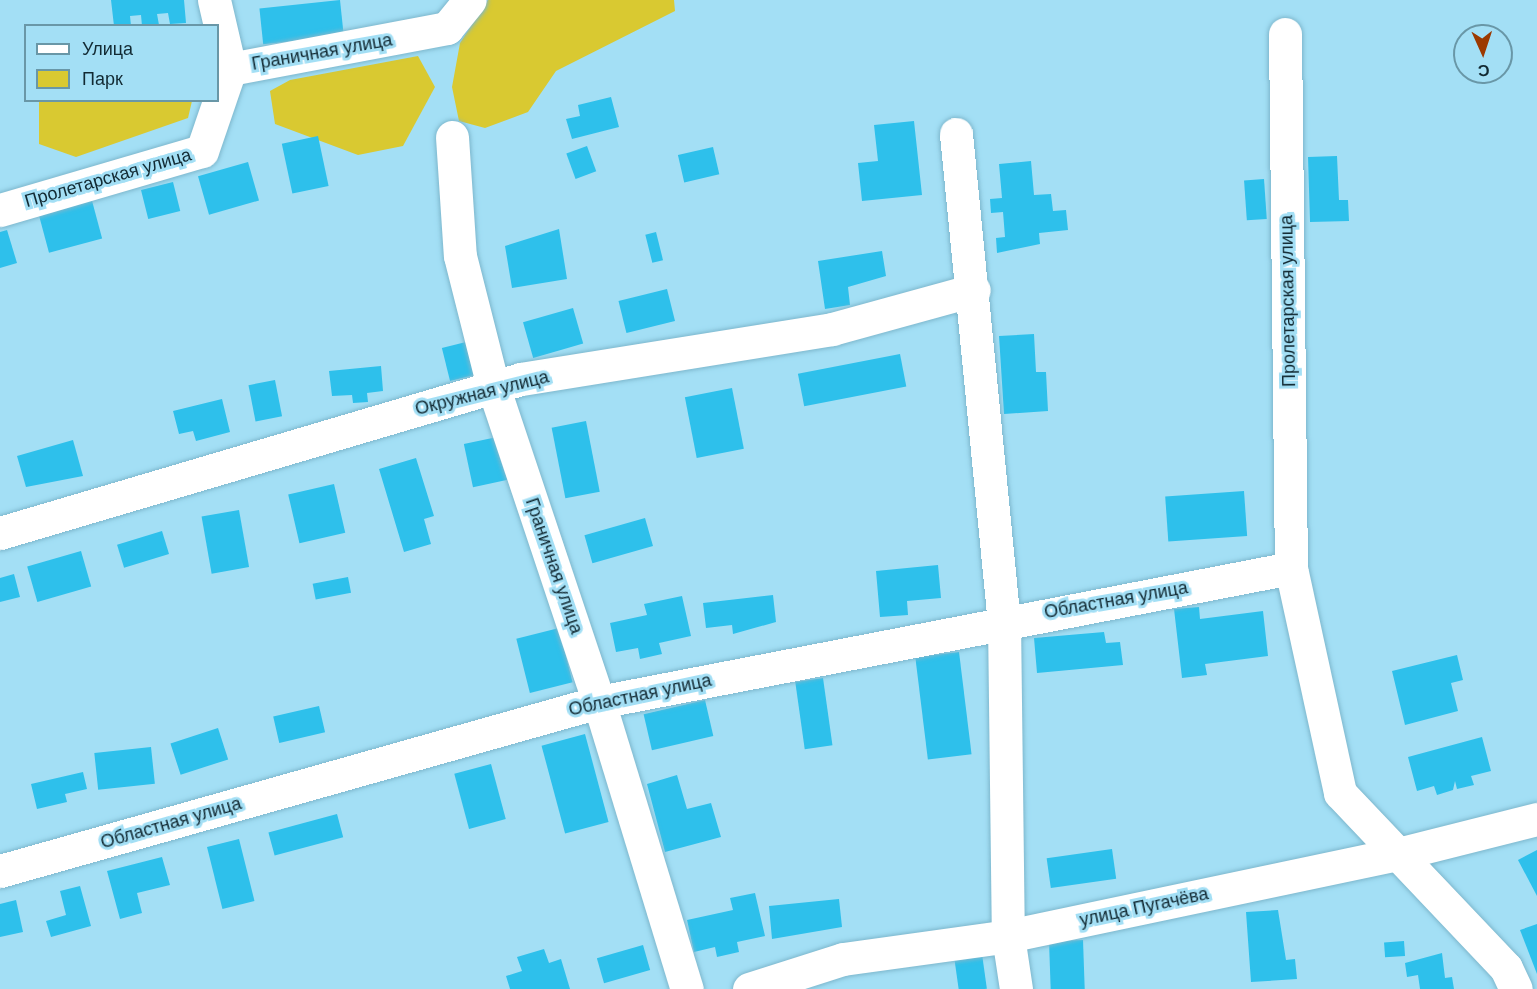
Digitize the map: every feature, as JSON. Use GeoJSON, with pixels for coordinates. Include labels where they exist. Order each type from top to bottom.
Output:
{"type":"FeatureCollection","features":[{"type":"Feature","properties":{"kind":"street","name":"Граничная улица"},"geometry":{"type":"LineString","coordinates":[[214,0],[230,69],[447,28],[470,0]]}},
{"type":"Feature","properties":{"kind":"street","name":"Пролетарская улица"},"geometry":{"type":"LineString","coordinates":[[1285,34],[1291,568],[1340,793],[1402,853],[1506,968],[1516,989]]}},
{"type":"Feature","properties":{"kind":"street","name":"Пролетарская улица"},"geometry":{"type":"LineString","coordinates":[[219,101],[230,69]]}},
{"type":"Feature","properties":{"kind":"street","name":"Пролетарская улица"},"geometry":{"type":"LineString","coordinates":[[0,210],[202,151],[219,102]]}},
{"type":"Feature","properties":{"kind":"street"},"geometry":{"type":"LineString","coordinates":[[957,134],[974,290],[1004,620],[1008,936],[1016,989]]}},
{"type":"Feature","properties":{"kind":"street","name":"Граничная улица"},"geometry":{"type":"LineString","coordinates":[[452,137],[460,256],[493,386],[599,702],[687,989]]}},
{"type":"Feature","properties":{"kind":"street","name":"Окружная улица"},"geometry":{"type":"LineString","coordinates":[[0,533],[493,386],[832,329],[974,290]]}},
{"type":"Feature","properties":{"kind":"street","name":"Областная улица"},"geometry":{"type":"LineString","coordinates":[[0,871],[599,702],[1004,620],[1291,568]]}},
{"type":"Feature","properties":{"kind":"street","name":"улица Пугачёва"},"geometry":{"type":"LineString","coordinates":[[750,989],[843,959],[1008,936],[1402,853],[1537,819]]}},
{"type":"Feature","properties":{"kind":"green space"},"geometry":{"type":"Polygon","coordinates":[[[488,0],[674,0],[675,11],[556,71],[528,112],[485,128],[459,121],[452,87],[460,43],[488,0]]]}},
{"type":"Feature","properties":{"kind":"green space"},"geometry":{"type":"Polygon","coordinates":[[[418,56],[435,87],[403,146],[358,155],[275,124],[270,91],[290,80],[418,56]]]}},
{"type":"Feature","properties":{"kind":"green space"},"geometry":{"type":"Polygon","coordinates":[[[39,102],[192,102],[188,118],[76,157],[39,144],[39,102]]]}},
{"type":"Feature","properties":{"kind":"building"},"geometry":{"type":"Polygon","coordinates":[[[111,0],[184,0],[186,23],[170,24],[168,13],[157,14],[159,24],[142,24],[141,15],[130,16],[131,24],[114,24],[111,0]]]}},
{"type":"Feature","properties":{"kind":"building"},"geometry":{"type":"Polygon","coordinates":[[[340,0],[344,36],[263,44],[259,8],[340,0]]]}},
{"type":"Feature","properties":{"kind":"building"},"geometry":{"type":"Polygon","coordinates":[[[611,97],[619,127],[572,139],[566,119],[580,116],[578,105],[611,97]]]}},
{"type":"Feature","properties":{"kind":"building"},"geometry":{"type":"Polygon","coordinates":[[[914,121],[922,195],[862,201],[858,163],[878,161],[874,125],[914,121]]]}},
{"type":"Feature","properties":{"kind":"building"},"geometry":{"type":"Polygon","coordinates":[[[318,136],[329,186],[292,194],[282,144],[318,136]]]}},
{"type":"Feature","properties":{"kind":"building"},"geometry":{"type":"Polygon","coordinates":[[[587,146],[596,171],[576,179],[566,154],[587,146]]]}},
{"type":"Feature","properties":{"kind":"building"},"geometry":{"type":"Polygon","coordinates":[[[713,147],[719,174],[684,182],[678,155],[713,147]]]}},
{"type":"Feature","properties":{"kind":"building"},"geometry":{"type":"Polygon","coordinates":[[[1337,156],[1339,200],[1348,200],[1349,221],[1310,222],[1308,157],[1337,156]]]}},
{"type":"Feature","properties":{"kind":"building"},"geometry":{"type":"Polygon","coordinates":[[[1031,161],[1034,195],[1051,194],[1053,211],[1066,210],[1068,230],[1039,233],[1040,244],[997,253],[996,238],[1005,237],[1003,212],[991,213],[990,199],[1002,198],[999,164],[1031,161]]]}},
{"type":"Feature","properties":{"kind":"building"},"geometry":{"type":"Polygon","coordinates":[[[248,162],[259,200],[209,215],[198,176],[248,162]]]}},
{"type":"Feature","properties":{"kind":"building"},"geometry":{"type":"Polygon","coordinates":[[[1264,179],[1267,219],[1247,220],[1244,180],[1264,179]]]}},
{"type":"Feature","properties":{"kind":"building"},"geometry":{"type":"Polygon","coordinates":[[[173,182],[180,211],[148,219],[141,190],[173,182]]]}},
{"type":"Feature","properties":{"kind":"building"},"geometry":{"type":"Polygon","coordinates":[[[91,197],[102,239],[49,253],[38,211],[91,197]]]}},
{"type":"Feature","properties":{"kind":"building"},"geometry":{"type":"Polygon","coordinates":[[[559,229],[567,279],[512,288],[505,246],[559,229]]]}},
{"type":"Feature","properties":{"kind":"building"},"geometry":{"type":"Polygon","coordinates":[[[7,230],[17,263],[0,268],[0,232],[7,230]]]}},
{"type":"Feature","properties":{"kind":"building"},"geometry":{"type":"Polygon","coordinates":[[[656,232],[663,260],[652,263],[645,235],[656,232]]]}},
{"type":"Feature","properties":{"kind":"building"},"geometry":{"type":"Polygon","coordinates":[[[882,251],[886,276],[848,287],[850,305],[825,309],[818,261],[882,251]]]}},
{"type":"Feature","properties":{"kind":"building"},"geometry":{"type":"Polygon","coordinates":[[[667,289],[675,321],[626,333],[618,301],[667,289]]]}},
{"type":"Feature","properties":{"kind":"building"},"geometry":{"type":"Polygon","coordinates":[[[573,308],[583,344],[533,358],[523,322],[573,308]]]}},
{"type":"Feature","properties":{"kind":"building"},"geometry":{"type":"Polygon","coordinates":[[[1034,334],[1036,372],[1046,372],[1048,411],[1004,414],[999,336],[1034,334]]]}},
{"type":"Feature","properties":{"kind":"building"},"geometry":{"type":"Polygon","coordinates":[[[470,341],[478,374],[450,381],[442,348],[470,341]]]}},
{"type":"Feature","properties":{"kind":"building"},"geometry":{"type":"Polygon","coordinates":[[[900,354],[906,386],[804,406],[798,374],[900,354]]]}},
{"type":"Feature","properties":{"kind":"building"},"geometry":{"type":"Polygon","coordinates":[[[381,366],[383,391],[367,393],[368,402],[353,403],[352,395],[332,396],[329,371],[381,366]]]}},
{"type":"Feature","properties":{"kind":"building"},"geometry":{"type":"Polygon","coordinates":[[[275,380],[282,416],[256,421],[248,385],[275,380]]]}},
{"type":"Feature","properties":{"kind":"building"},"geometry":{"type":"Polygon","coordinates":[[[732,388],[744,449],[697,458],[685,397],[732,388]]]}},
{"type":"Feature","properties":{"kind":"building"},"geometry":{"type":"Polygon","coordinates":[[[222,399],[230,432],[196,441],[193,431],[179,434],[173,411],[222,399]]]}},
{"type":"Feature","properties":{"kind":"building"},"geometry":{"type":"Polygon","coordinates":[[[586,421],[600,492],[565,498],[552,428],[586,421]]]}},
{"type":"Feature","properties":{"kind":"building"},"geometry":{"type":"Polygon","coordinates":[[[502,436],[511,479],[473,487],[464,444],[502,436]]]}},
{"type":"Feature","properties":{"kind":"building"},"geometry":{"type":"Polygon","coordinates":[[[73,440],[83,476],[26,487],[17,456],[73,440]]]}},
{"type":"Feature","properties":{"kind":"building"},"geometry":{"type":"Polygon","coordinates":[[[416,458],[434,516],[424,519],[431,544],[404,552],[379,469],[416,458]]]}},
{"type":"Feature","properties":{"kind":"building"},"geometry":{"type":"Polygon","coordinates":[[[334,484],[345,533],[299,543],[288,495],[334,484]]]}},
{"type":"Feature","properties":{"kind":"building"},"geometry":{"type":"Polygon","coordinates":[[[1244,491],[1247,536],[1168,541],[1165,497],[1244,491]]]}},
{"type":"Feature","properties":{"kind":"building"},"geometry":{"type":"Polygon","coordinates":[[[239,510],[249,567],[212,574],[202,517],[239,510]]]}},
{"type":"Feature","properties":{"kind":"building"},"geometry":{"type":"Polygon","coordinates":[[[645,518],[653,546],[592,563],[584,535],[645,518]]]}},
{"type":"Feature","properties":{"kind":"building"},"geometry":{"type":"Polygon","coordinates":[[[162,531],[169,554],[124,568],[117,545],[162,531]]]}},
{"type":"Feature","properties":{"kind":"building"},"geometry":{"type":"Polygon","coordinates":[[[81,551],[91,587],[37,602],[27,566],[81,551]]]}},
{"type":"Feature","properties":{"kind":"building"},"geometry":{"type":"Polygon","coordinates":[[[938,565],[941,598],[907,601],[908,615],[880,617],[876,571],[938,565]]]}},
{"type":"Feature","properties":{"kind":"building"},"geometry":{"type":"Polygon","coordinates":[[[14,574],[20,597],[0,602],[0,578],[14,574]]]}},
{"type":"Feature","properties":{"kind":"building"},"geometry":{"type":"Polygon","coordinates":[[[348,577],[351,593],[316,600],[313,584],[348,577]]]}},
{"type":"Feature","properties":{"kind":"building"},"geometry":{"type":"Polygon","coordinates":[[[773,595],[776,622],[733,634],[732,625],[706,628],[703,603],[773,595]]]}},
{"type":"Feature","properties":{"kind":"building"},"geometry":{"type":"Polygon","coordinates":[[[682,596],[691,636],[659,643],[662,654],[640,659],[638,648],[616,652],[610,623],[647,615],[644,604],[682,596]]]}},
{"type":"Feature","properties":{"kind":"building"},"geometry":{"type":"Polygon","coordinates":[[[1199,607],[1200,619],[1263,611],[1268,656],[1205,664],[1207,675],[1182,678],[1174,609],[1199,607]]]}},
{"type":"Feature","properties":{"kind":"building"},"geometry":{"type":"Polygon","coordinates":[[[559,628],[573,682],[530,693],[516,639],[559,628]]]}},
{"type":"Feature","properties":{"kind":"building"},"geometry":{"type":"Polygon","coordinates":[[[1104,632],[1106,643],[1120,642],[1123,665],[1037,673],[1034,638],[1104,632]]]}},
{"type":"Feature","properties":{"kind":"building"},"geometry":{"type":"Polygon","coordinates":[[[959,652],[972,754],[928,760],[915,657],[959,652]]]}},
{"type":"Feature","properties":{"kind":"building"},"geometry":{"type":"Polygon","coordinates":[[[1457,655],[1463,680],[1451,683],[1458,711],[1405,725],[1392,671],[1457,655]]]}},
{"type":"Feature","properties":{"kind":"building"},"geometry":{"type":"Polygon","coordinates":[[[823,678],[832,745],[805,749],[795,682],[823,678]]]}},
{"type":"Feature","properties":{"kind":"building"},"geometry":{"type":"Polygon","coordinates":[[[705,700],[713,736],[652,750],[644,714],[705,700]]]}},
{"type":"Feature","properties":{"kind":"building"},"geometry":{"type":"Polygon","coordinates":[[[319,706],[325,732],[279,743],[273,717],[319,706]]]}},
{"type":"Feature","properties":{"kind":"building"},"geometry":{"type":"Polygon","coordinates":[[[218,728],[228,759],[181,775],[170,743],[218,728]]]}},
{"type":"Feature","properties":{"kind":"building"},"geometry":{"type":"Polygon","coordinates":[[[585,734],[609,822],[565,834],[542,746],[585,734]]]}},
{"type":"Feature","properties":{"kind":"building"},"geometry":{"type":"Polygon","coordinates":[[[1482,737],[1491,771],[1471,776],[1474,785],[1457,789],[1455,781],[1453,790],[1437,795],[1434,786],[1417,791],[1408,757],[1482,737]]]}},
{"type":"Feature","properties":{"kind":"building"},"geometry":{"type":"Polygon","coordinates":[[[151,747],[155,784],[98,790],[94,753],[151,747]]]}},
{"type":"Feature","properties":{"kind":"building"},"geometry":{"type":"Polygon","coordinates":[[[491,764],[506,819],[469,829],[454,774],[491,764]]]}},
{"type":"Feature","properties":{"kind":"building"},"geometry":{"type":"Polygon","coordinates":[[[83,772],[87,789],[65,794],[67,802],[37,809],[31,784],[83,772]]]}},
{"type":"Feature","properties":{"kind":"building"},"geometry":{"type":"Polygon","coordinates":[[[677,775],[687,809],[711,803],[721,837],[665,852],[647,784],[677,775]]]}},
{"type":"Feature","properties":{"kind":"building"},"geometry":{"type":"Polygon","coordinates":[[[337,814],[343,837],[275,856],[268,832],[337,814]]]}},
{"type":"Feature","properties":{"kind":"building"},"geometry":{"type":"Polygon","coordinates":[[[239,839],[254,901],[222,909],[207,847],[239,839]]]}},
{"type":"Feature","properties":{"kind":"building"},"geometry":{"type":"Polygon","coordinates":[[[1112,849],[1116,879],[1051,888],[1047,858],[1112,849]]]}},
{"type":"Feature","properties":{"kind":"building"},"geometry":{"type":"Polygon","coordinates":[[[1537,850],[1537,896],[1518,860],[1537,850]]]}},
{"type":"Feature","properties":{"kind":"building"},"geometry":{"type":"Polygon","coordinates":[[[162,857],[170,885],[137,893],[142,913],[120,919],[107,871],[162,857]]]}},
{"type":"Feature","properties":{"kind":"building"},"geometry":{"type":"Polygon","coordinates":[[[80,886],[91,926],[51,937],[46,921],[66,915],[60,891],[80,886]]]}},
{"type":"Feature","properties":{"kind":"building"},"geometry":{"type":"Polygon","coordinates":[[[755,893],[765,936],[737,942],[739,952],[717,957],[715,947],[694,952],[687,920],[733,910],[730,898],[755,893]]]}},
{"type":"Feature","properties":{"kind":"building"},"geometry":{"type":"Polygon","coordinates":[[[839,899],[842,927],[772,939],[769,906],[839,899]]]}},
{"type":"Feature","properties":{"kind":"building"},"geometry":{"type":"Polygon","coordinates":[[[16,900],[23,932],[0,937],[0,904],[16,900]]]}},
{"type":"Feature","properties":{"kind":"building"},"geometry":{"type":"Polygon","coordinates":[[[1278,910],[1286,960],[1295,959],[1297,979],[1251,982],[1246,912],[1278,910]]]}},
{"type":"Feature","properties":{"kind":"building"},"geometry":{"type":"Polygon","coordinates":[[[1537,924],[1537,974],[1520,930],[1537,924]]]}},
{"type":"Feature","properties":{"kind":"building"},"geometry":{"type":"Polygon","coordinates":[[[1083,940],[1085,989],[1051,989],[1049,941],[1083,940]]]}},
{"type":"Feature","properties":{"kind":"building"},"geometry":{"type":"Polygon","coordinates":[[[1404,941],[1405,956],[1385,957],[1384,942],[1404,941]]]}},
{"type":"Feature","properties":{"kind":"building"},"geometry":{"type":"Polygon","coordinates":[[[643,945],[650,970],[604,983],[597,958],[643,945]]]}},
{"type":"Feature","properties":{"kind":"building"},"geometry":{"type":"Polygon","coordinates":[[[544,949],[549,963],[561,959],[570,989],[510,989],[506,976],[522,971],[517,957],[544,949]]]}},
{"type":"Feature","properties":{"kind":"building"},"geometry":{"type":"Polygon","coordinates":[[[1442,953],[1445,978],[1452,977],[1454,989],[1420,989],[1418,975],[1407,977],[1405,963],[1442,953]]]}},
{"type":"Feature","properties":{"kind":"building"},"geometry":{"type":"Polygon","coordinates":[[[982,954],[987,989],[959,989],[954,958],[982,954]]]}}]}
